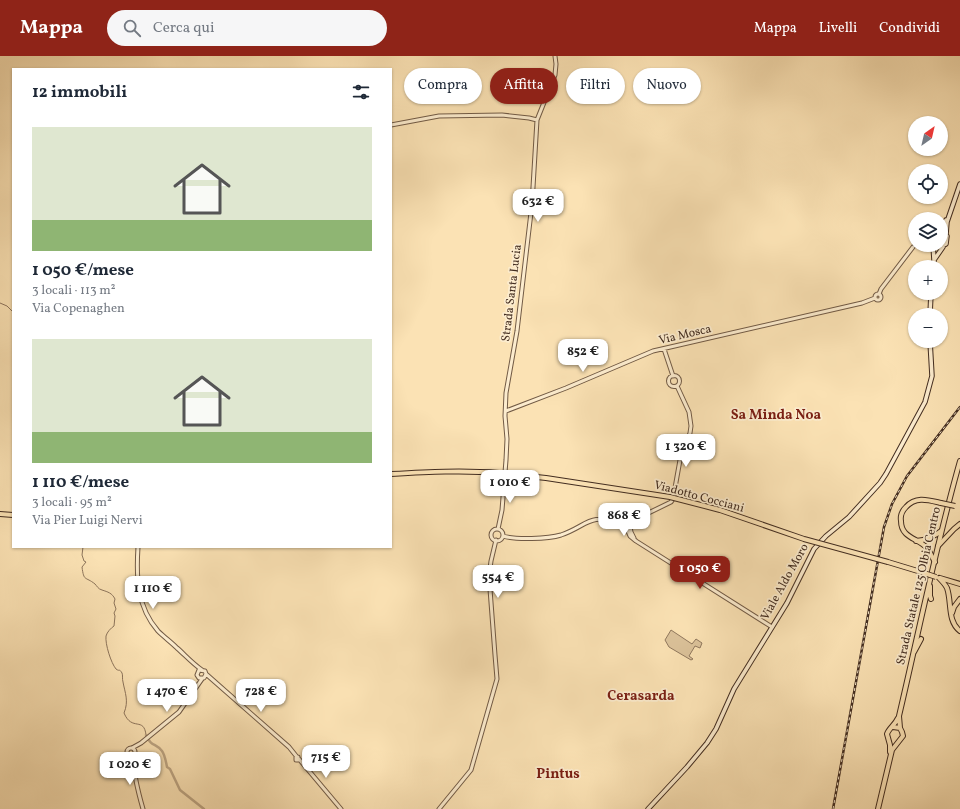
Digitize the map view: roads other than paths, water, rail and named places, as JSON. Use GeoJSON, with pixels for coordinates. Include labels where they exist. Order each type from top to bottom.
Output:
{"type":"FeatureCollection","features":[{"type":"Feature","properties":{"kind":"main road"},"geometry":{"type":"LineString","coordinates":[[948,219],[960,184]]}},
{"type":"Feature","properties":{"kind":"main road"},"geometry":{"type":"LineString","coordinates":[[948,215],[952,206]]}},
{"type":"Feature","properties":{"kind":"main road"},"geometry":{"type":"LineString","coordinates":[[933,252],[934,260]]}},
{"type":"Feature","properties":{"kind":"main road"},"geometry":{"type":"LineString","coordinates":[[934,260],[940,252]]}},
{"type":"Feature","properties":{"kind":"main road","name":"Viale Aldo Moro"},"geometry":{"type":"LineString","coordinates":[[648,809],[687,767],[707,743],[716,729],[734,689],[787,603],[814,549],[826,536],[849,517],[880,483],[925,402],[932,376],[930,348]]}},
{"type":"Feature","properties":{"kind":"main road","name":"Strada Statale 125 Olbia Centro"},"geometry":{"type":"LineString","coordinates":[[893,727],[899,716],[941,531],[960,461]]}},
{"type":"Feature","properties":{"kind":"main road","name":"Viadotto Cocciani"},"geometry":{"type":"LineString","coordinates":[[392,474],[452,471],[499,473],[546,478],[670,497],[720,510],[804,539],[960,584]]}},
{"type":"Feature","properties":{"kind":"main road"},"geometry":{"type":"LineString","coordinates":[[935,562],[928,549],[923,544],[910,538],[904,532],[900,516],[909,504],[916,500],[924,499],[960,507]]}},
{"type":"Feature","properties":{"kind":"main road"},"geometry":{"type":"LineString","coordinates":[[0,514],[12,515]]}},
{"type":"Feature","properties":{"kind":"main road"},"geometry":{"type":"LineString","coordinates":[[938,546],[960,524]]}},
{"type":"Feature","properties":{"kind":"main road"},"geometry":{"type":"LineString","coordinates":[[916,541],[925,541],[941,531]]}},
{"type":"Feature","properties":{"kind":"main road"},"geometry":{"type":"LineString","coordinates":[[938,577],[948,590],[952,618],[956,628],[960,631]]}},
{"type":"Feature","properties":{"kind":"main road"},"geometry":{"type":"LineString","coordinates":[[929,582],[931,599]]}},
{"type":"Feature","properties":{"kind":"main road"},"geometry":{"type":"LineString","coordinates":[[954,623],[952,614],[954,607],[960,599]]}},
{"type":"Feature","properties":{"kind":"main road"},"geometry":{"type":"LineString","coordinates":[[913,654],[921,639]]}},
{"type":"Feature","properties":{"kind":"main road","name":"Strada Statale 125 Olbia Centro"},"geometry":{"type":"LineString","coordinates":[[899,716],[900,728]]}},
{"type":"Feature","properties":{"kind":"main road"},"geometry":{"type":"LineString","coordinates":[[878,809],[892,750],[903,736],[900,728],[893,727],[887,732],[891,750],[890,758]]}},
{"type":"Feature","properties":{"kind":"main road"},"geometry":{"type":"LineString","coordinates":[[889,741],[893,743],[897,742]]}},
{"type":"Feature","properties":{"kind":"street","name":"Strada Santa Lucia"},"geometry":{"type":"LineString","coordinates":[[498,529],[502,510],[506,460],[506,393],[517,331],[532,204],[537,120],[555,75],[555,56]]}},
{"type":"Feature","properties":{"kind":"street"},"geometry":{"type":"LineString","coordinates":[[392,125],[439,116],[502,114],[537,120]]}},
{"type":"Feature","properties":{"kind":"street","name":"Via Mosca"},"geometry":{"type":"LineString","coordinates":[[506,411],[566,388],[641,355],[875,298],[875,294],[879,294],[881,289],[909,252]]}},
{"type":"Feature","properties":{"kind":"street"},"geometry":{"type":"LineString","coordinates":[[664,349],[673,376]]}},
{"type":"Feature","properties":{"kind":"street"},"geometry":{"type":"LineString","coordinates":[[673,376],[669,380],[669,384],[672,386],[677,386]]}},
{"type":"Feature","properties":{"kind":"street"},"geometry":{"type":"LineString","coordinates":[[673,376],[677,376],[680,380],[677,386]]}},
{"type":"Feature","properties":{"kind":"street"},"geometry":{"type":"LineString","coordinates":[[630,522],[671,502],[673,499],[680,460],[690,434],[691,426],[689,412],[677,386]]}},
{"type":"Feature","properties":{"kind":"street"},"geometry":{"type":"LineString","coordinates":[[503,536],[516,538],[554,536],[562,534],[588,521],[597,519],[606,519],[621,524],[622,528],[629,528]]}},
{"type":"Feature","properties":{"kind":"street"},"geometry":{"type":"LineString","coordinates":[[621,524],[625,519],[630,522]]}},
{"type":"Feature","properties":{"kind":"street"},"geometry":{"type":"LineString","coordinates":[[630,522],[630,536],[636,541],[772,627]]}},
{"type":"Feature","properties":{"kind":"street"},"geometry":{"type":"LineString","coordinates":[[496,540],[492,538],[491,533],[495,529],[502,532],[503,536]]}},
{"type":"Feature","properties":{"kind":"street"},"geometry":{"type":"LineString","coordinates":[[496,540],[500,540],[503,536]]}},
{"type":"Feature","properties":{"kind":"street"},"geometry":{"type":"LineString","coordinates":[[439,809],[471,770],[498,679],[494,655],[489,576],[496,540]]}},
{"type":"Feature","properties":{"kind":"street"},"geometry":{"type":"LineString","coordinates":[[138,548],[136,568],[138,586],[144,610],[151,622],[159,632],[206,675],[215,681],[289,747],[341,809]]}},
{"type":"Feature","properties":{"kind":"street"},"geometry":{"type":"LineString","coordinates":[[193,662],[197,676],[200,678]]}},
{"type":"Feature","properties":{"kind":"street"},"geometry":{"type":"LineString","coordinates":[[197,672],[202,670]]}},
{"type":"Feature","properties":{"kind":"street"},"geometry":{"type":"LineString","coordinates":[[133,760],[127,751],[129,748],[132,748],[146,740],[179,712],[191,695],[200,678],[206,675]]}},
{"type":"Feature","properties":{"kind":"street"},"geometry":{"type":"LineString","coordinates":[[141,743],[134,753],[133,760],[143,809]]}},
{"type":"Feature","properties":{"kind":"street"},"geometry":{"type":"LineString","coordinates":[[132,748],[134,749],[134,753]]}},
{"type":"Feature","properties":{"kind":"street"},"geometry":{"type":"LineString","coordinates":[[129,755],[134,753]]}},
{"type":"Feature","properties":{"kind":"waterway"},"geometry":{"type":"LineString","coordinates":[[0,303],[7,306],[12,311]]}},
{"type":"Feature","properties":{"kind":"waterway"},"geometry":{"type":"LineString","coordinates":[[83,548],[82,555],[84,561],[86,562],[82,567],[84,577],[100,589],[111,594],[115,599],[114,603],[116,609],[114,613],[114,626],[110,629],[106,636],[107,648],[116,669],[122,674],[126,693],[124,713],[127,719],[131,722],[143,726],[146,735]]}},
{"type":"Feature","properties":{"kind":"waterway"},"geometry":{"type":"LineString","coordinates":[[146,735],[148,739],[163,753],[167,767],[170,769],[180,790],[204,809]]}},
{"type":"Feature","properties":{"kind":"railway"},"geometry":{"type":"LineString","coordinates":[[833,809],[884,527],[892,504],[907,476],[960,407]]}},
{"type":"Feature","properties":{"kind":"district","name":"Sa Minda Noa"},"geometry":{"type":"Point","coordinates":[776,415]}},
{"type":"Feature","properties":{"kind":"district","name":"Cerasarda"},"geometry":{"type":"Point","coordinates":[641,696]}},
{"type":"Feature","properties":{"kind":"district","name":"Pintus"},"geometry":{"type":"Point","coordinates":[558,774]}}]}
